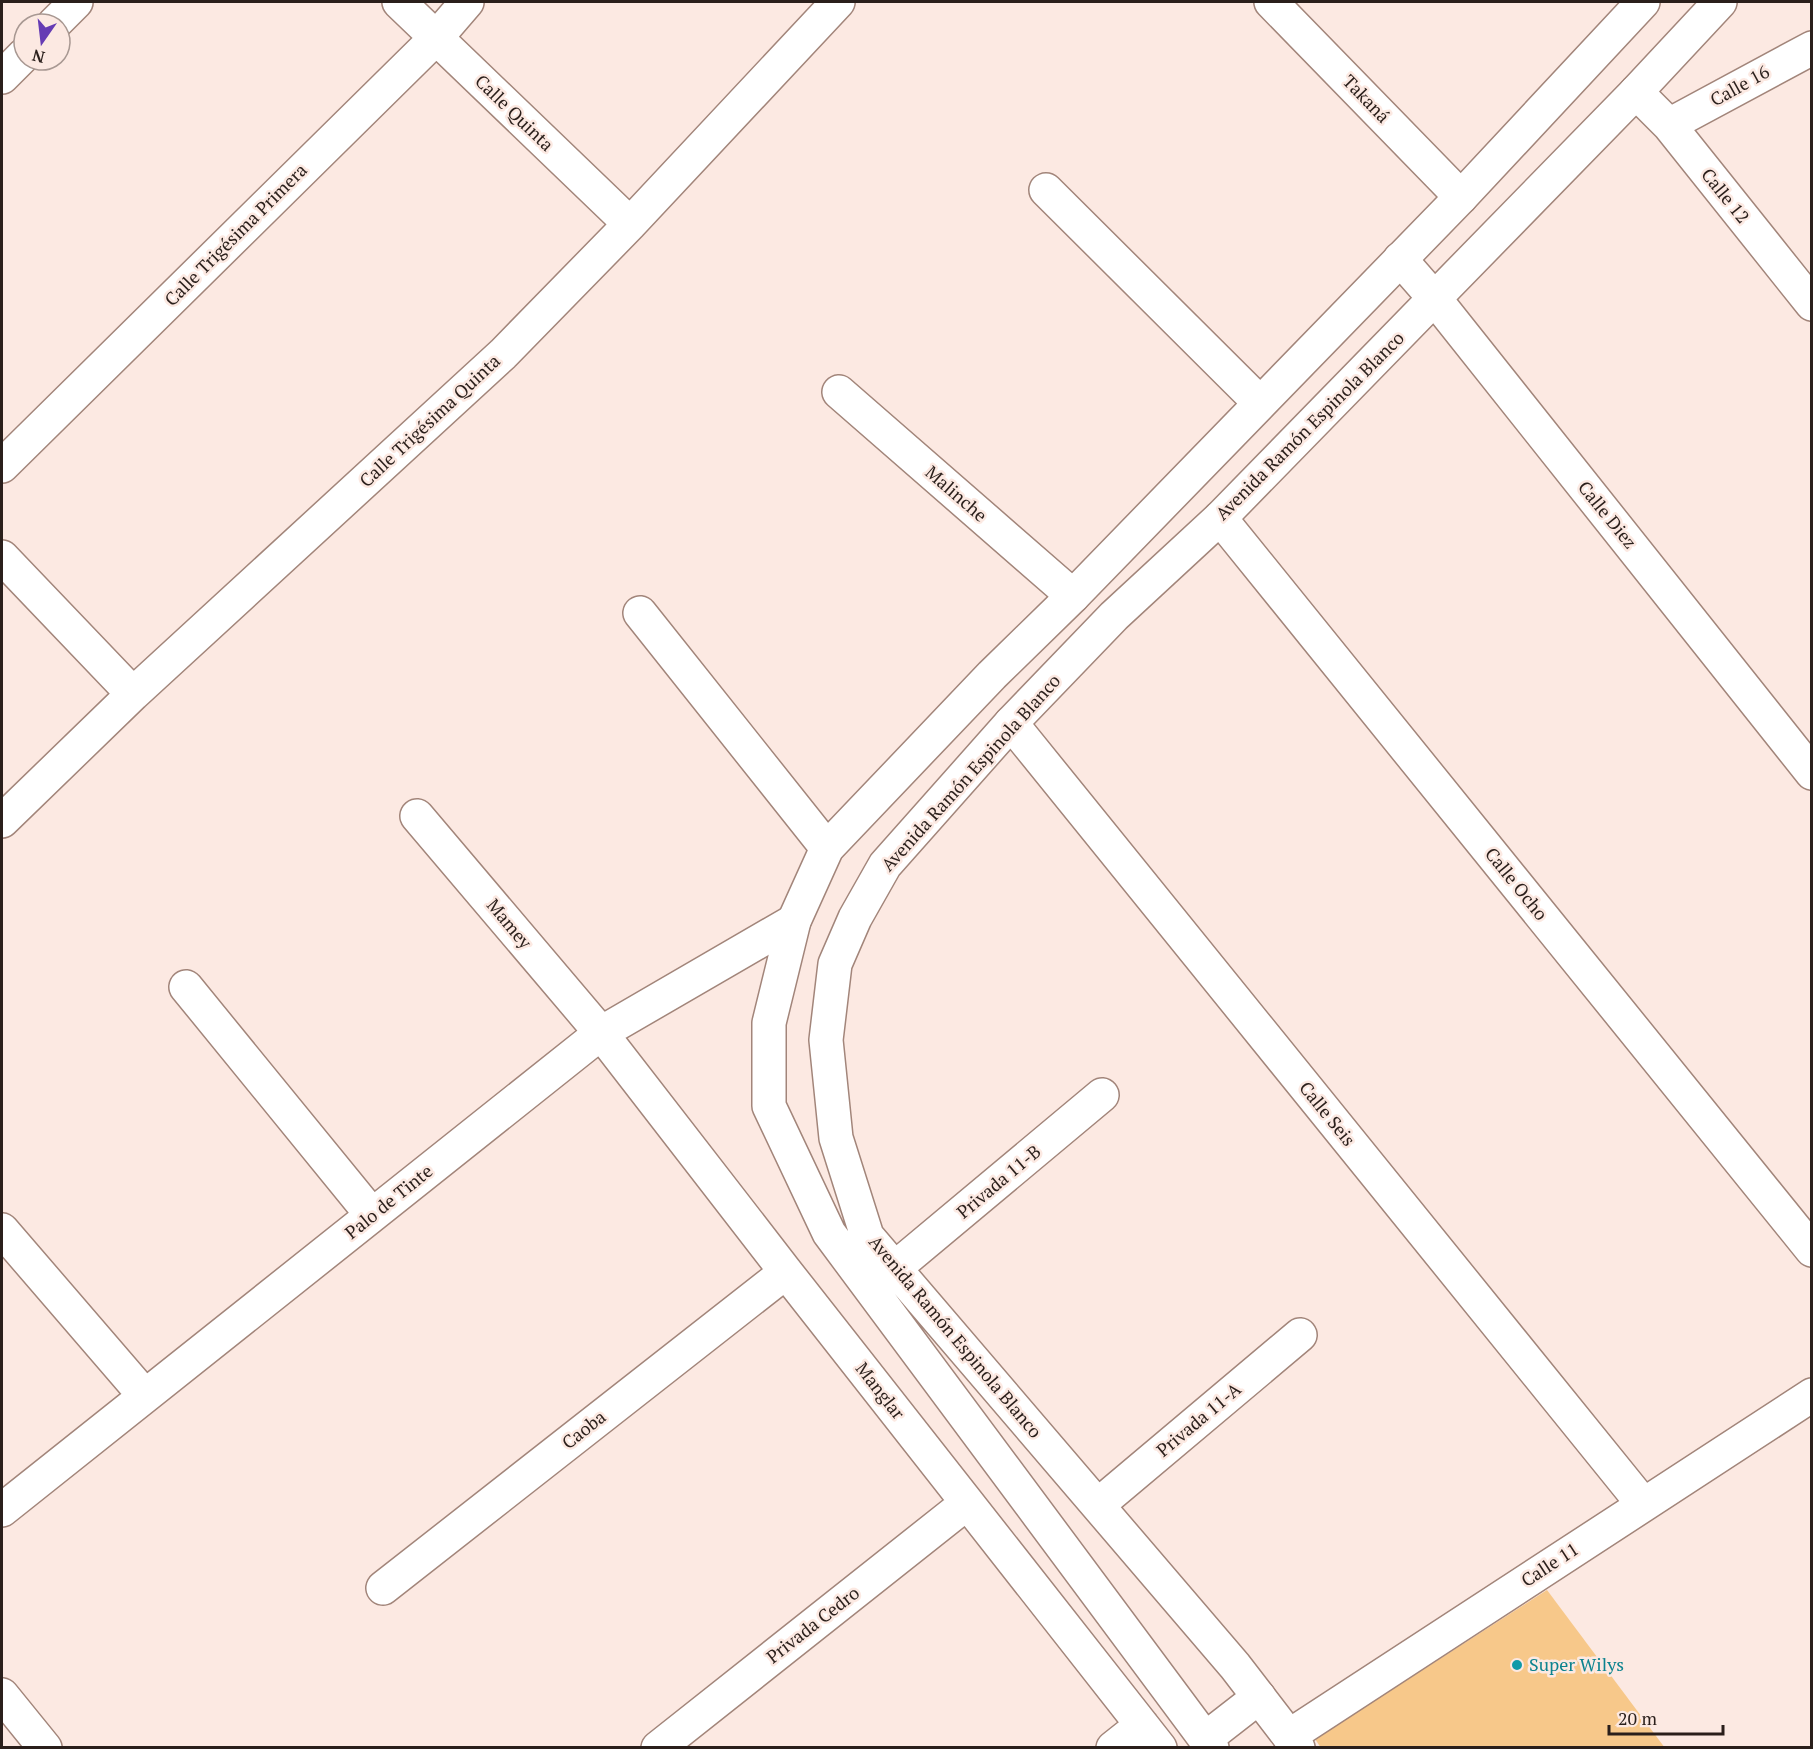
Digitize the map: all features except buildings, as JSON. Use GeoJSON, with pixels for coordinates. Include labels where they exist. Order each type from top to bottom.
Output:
{"type":"FeatureCollection","features":[{"type":"Feature","properties":{"kind":"street","name":"Calle Quinta"},"geometry":{"type":"LineString","coordinates":[[399,2],[630,224]]}},
{"type":"Feature","properties":{"kind":"street","name":"Calle Trigésima Primera"},"geometry":{"type":"LineString","coordinates":[[2,466],[436,38],[467,2]]}},
{"type":"Feature","properties":{"kind":"street","name":"Calle Trigésima Quinta"},"geometry":{"type":"LineString","coordinates":[[2,821],[133,694],[503,354],[630,224],[838,2]]}},
{"type":"Feature","properties":{"kind":"street","name":"Takaná"},"geometry":{"type":"LineString","coordinates":[[1271,2],[1461,197]]}},
{"type":"Feature","properties":{"kind":"street","name":"Avenida Ramón Espinola Blanco"},"geometry":{"type":"LineString","coordinates":[[1208,1743],[829,1233],[769,1106],[769,1023],[794,921],[827,848],[992,675],[1073,596],[1461,197],[1643,2]]}},
{"type":"Feature","properties":{"kind":"street","name":"Avenida Ramón Espinola Blanco"},"geometry":{"type":"LineString","coordinates":[[1294,1742],[1227,1657],[867,1236],[836,1138],[825,1040],[835,964],[855,918],[885,865],[1011,723],[1114,616],[1220,518],[1636,92],[1720,2]]}},
{"type":"Feature","properties":{"kind":"street","name":"Calle 16"},"geometry":{"type":"LineString","coordinates":[[1669,125],[1812,48]]}},
{"type":"Feature","properties":{"kind":"street","name":"Calle 12"},"geometry":{"type":"LineString","coordinates":[[1636,92],[1669,125],[1812,304]]}},
{"type":"Feature","properties":{"kind":"street"},"geometry":{"type":"LineString","coordinates":[[1046,190],[1260,403]]}},
{"type":"Feature","properties":{"kind":"street","name":"Calle Diez"},"geometry":{"type":"LineString","coordinates":[[1400,259],[1435,299],[1812,773]]}},
{"type":"Feature","properties":{"kind":"street","name":"Malinche"},"geometry":{"type":"LineString","coordinates":[[839,392],[1073,596]]}},
{"type":"Feature","properties":{"kind":"street","name":"Calle Ocho"},"geometry":{"type":"LineString","coordinates":[[1220,518],[1812,1250]]}},
{"type":"Feature","properties":{"kind":"street"},"geometry":{"type":"LineString","coordinates":[[2,557],[133,694]]}},
{"type":"Feature","properties":{"kind":"street"},"geometry":{"type":"LineString","coordinates":[[640,613],[827,848]]}},
{"type":"Feature","properties":{"kind":"street","name":"Calle Seis"},"geometry":{"type":"LineString","coordinates":[[1011,723],[1644,1504]]}},
{"type":"Feature","properties":{"kind":"street","name":"Mamey"},"geometry":{"type":"LineString","coordinates":[[417,816],[601,1033]]}},
{"type":"Feature","properties":{"kind":"street","name":"Palo de Tinte"},"geometry":{"type":"LineString","coordinates":[[2,1510],[601,1033],[794,921]]}},
{"type":"Feature","properties":{"kind":"street"},"geometry":{"type":"LineString","coordinates":[[186,987],[372,1215]]}},
{"type":"Feature","properties":{"kind":"street","name":"Manglar"},"geometry":{"type":"LineString","coordinates":[[601,1033],[1151,1736]]}},
{"type":"Feature","properties":{"kind":"street","name":"Privada 11-B"},"geometry":{"type":"LineString","coordinates":[[895,1268],[1102,1095]]}},
{"type":"Feature","properties":{"kind":"street"},"geometry":{"type":"LineString","coordinates":[[2,1230],[145,1396]]}},
{"type":"Feature","properties":{"kind":"street","name":"Caoba"},"geometry":{"type":"LineString","coordinates":[[383,1588],[786,1272]]}},
{"type":"Feature","properties":{"kind":"street","name":"Privada 11-A"},"geometry":{"type":"LineString","coordinates":[[1098,1505],[1300,1335]]}},
{"type":"Feature","properties":{"kind":"street","name":"Calle 11"},"geometry":{"type":"LineString","coordinates":[[1294,1742],[1644,1504],[1812,1395]]}},
{"type":"Feature","properties":{"kind":"street","name":"Privada Cedro"},"geometry":{"type":"LineString","coordinates":[[658,1748],[967,1503]]}},
{"type":"Feature","properties":{"kind":"street"},"geometry":{"type":"LineString","coordinates":[[2,1695],[45,1748]]}},
{"type":"Feature","properties":{"kind":"street"},"geometry":{"type":"LineString","coordinates":[[1208,1743],[1258,1697]]}},
{"type":"Feature","properties":{"kind":"street"},"geometry":{"type":"LineString","coordinates":[[1113,1748],[1151,1736]]}},
{"type":"Feature","properties":{"kind":"place","name":"Super Wilys"},"geometry":{"type":"Point","coordinates":[1517,1665]}}]}
